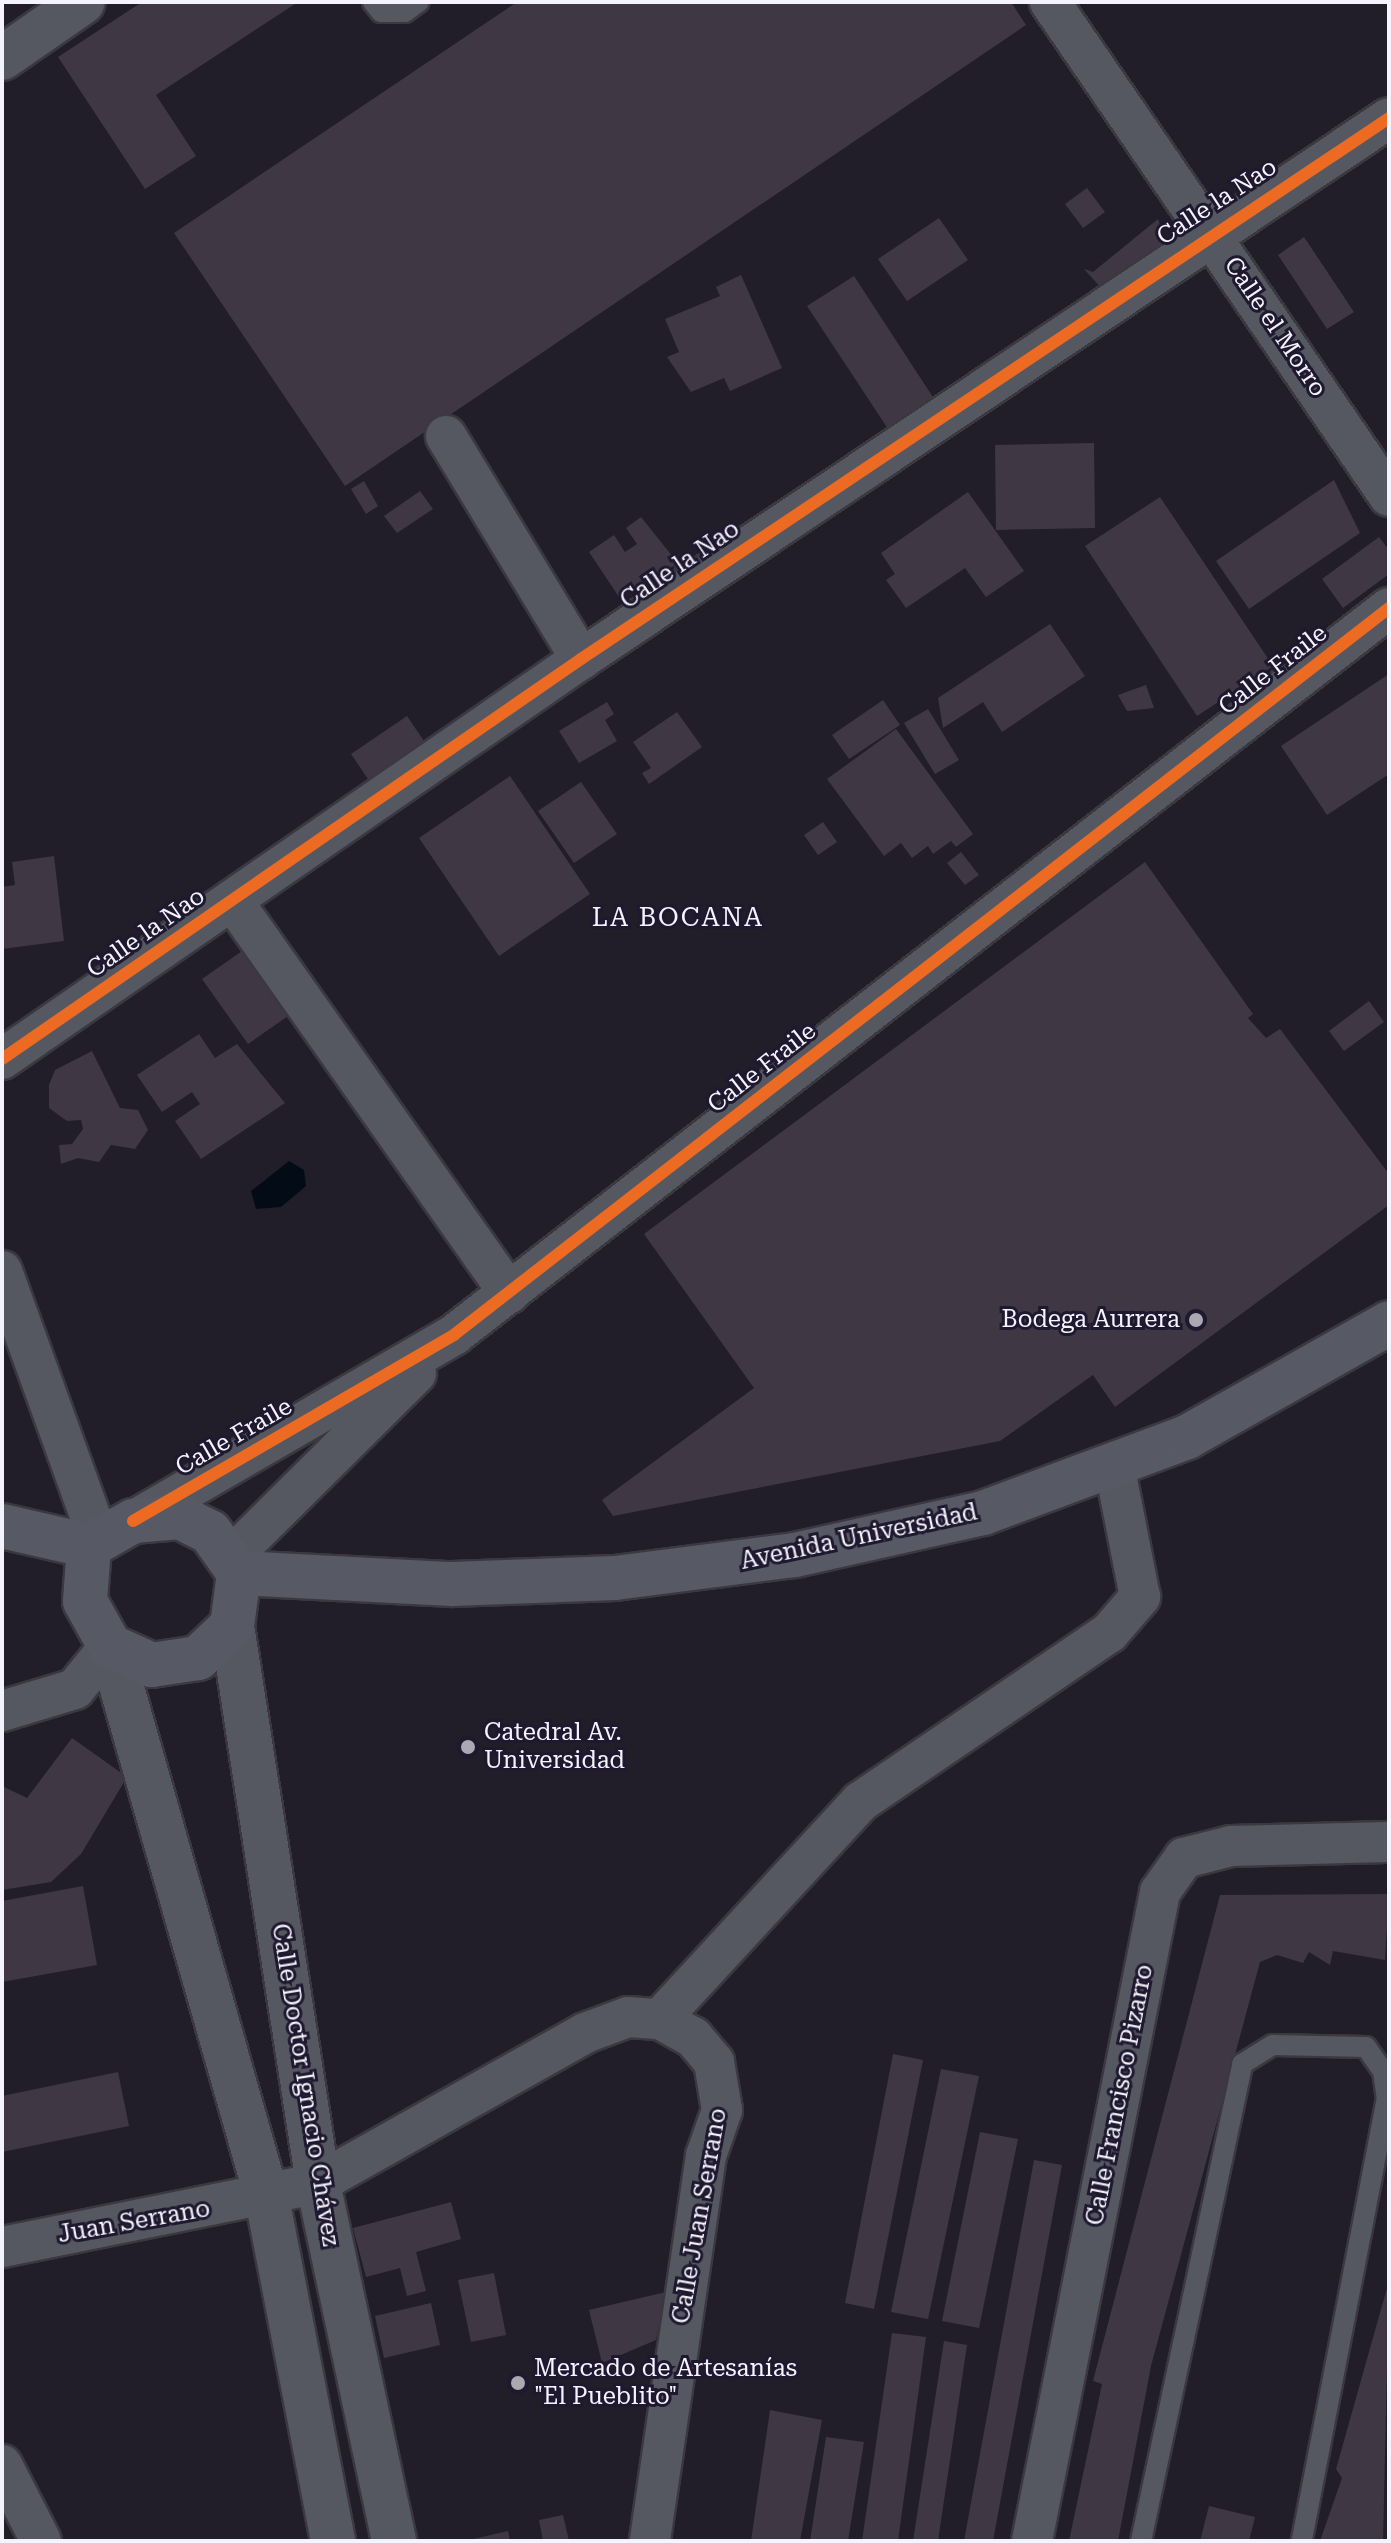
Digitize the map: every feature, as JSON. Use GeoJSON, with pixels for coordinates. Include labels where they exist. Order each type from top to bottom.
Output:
{"type":"FeatureCollection","features":[{"type":"Feature","properties":{"kind":"main road","name":"Avenida Universidad"},"geometry":{"type":"LineString","coordinates":[[235,1566],[452,1584],[630,1576],[795,1555],[983,1513],[1187,1437],[1389,1323]]}},
{"type":"Feature","properties":{"kind":"main road"},"geometry":{"type":"LineString","coordinates":[[2,1526],[107,1536],[180,1517],[210,1532],[235,1566],[232,1626],[198,1658],[152,1665],[110,1646],[85,1601],[107,1536]]}},
{"type":"Feature","properties":{"kind":"street"},"geometry":{"type":"LineString","coordinates":[[2,58],[83,2]]}},
{"type":"Feature","properties":{"kind":"street","name":"Calle el Morro"},"geometry":{"type":"LineString","coordinates":[[1050,2],[1389,496]]}},
{"type":"Feature","properties":{"kind":"street","name":"Calle la Nao"},"geometry":{"type":"LineString","coordinates":[[2,1059],[581,659],[1210,232],[1389,118]]}},
{"type":"Feature","properties":{"kind":"street"},"geometry":{"type":"LineString","coordinates":[[446,436],[581,659]]}},
{"type":"Feature","properties":{"kind":"street","name":"Calle Fraile"},"geometry":{"type":"LineString","coordinates":[[107,1536],[455,1334],[1389,608]]}},
{"type":"Feature","properties":{"kind":"street"},"geometry":{"type":"LineString","coordinates":[[232,900],[509,1293]]}},
{"type":"Feature","properties":{"kind":"street"},"geometry":{"type":"LineString","coordinates":[[2,1271],[107,1536]]}},
{"type":"Feature","properties":{"kind":"street","name":"Calle Fraile"},"geometry":{"type":"LineString","coordinates":[[235,1566],[455,1334]]}},
{"type":"Feature","properties":{"kind":"street"},"geometry":{"type":"LineString","coordinates":[[267,2198],[318,2183],[585,2033],[628,2017],[660,2019],[860,1802],[1109,1633],[1140,1597],[1114,1464]]}},
{"type":"Feature","properties":{"kind":"street","name":"Calle Doctor Ignacio Chávez"},"geometry":{"type":"LineString","coordinates":[[232,1626],[318,2183],[394,2541]]}},
{"type":"Feature","properties":{"kind":"street"},"geometry":{"type":"LineString","coordinates":[[2,1711],[75,1689],[110,1646]]}},
{"type":"Feature","properties":{"kind":"street"},"geometry":{"type":"LineString","coordinates":[[110,1646],[267,2198],[333,2541]]}},
{"type":"Feature","properties":{"kind":"street","name":"Calle Francisco Pizarro"},"geometry":{"type":"LineString","coordinates":[[1032,2541],[1160,1892],[1184,1858],[1231,1846],[1389,1842]]}},
{"type":"Feature","properties":{"kind":"street","name":"Calle Juan Serrano"},"geometry":{"type":"LineString","coordinates":[[650,2541],[706,2156],[722,2110],[714,2062],[693,2037],[660,2019]]}},
{"type":"Feature","properties":{"kind":"street","name":"Juan Serrano"},"geometry":{"type":"LineString","coordinates":[[2,2247],[267,2198]]}},
{"type":"Feature","properties":{"kind":"street"},"geometry":{"type":"LineString","coordinates":[[2,2465],[41,2541]]}},
{"type":"Feature","properties":{"kind":"lane"},"geometry":{"type":"LineString","coordinates":[[373,2],[381,12],[405,12],[419,2]]}},
{"type":"Feature","properties":{"kind":"lane"},"geometry":{"type":"LineString","coordinates":[[1141,2541],[1242,2064],[1273,2045],[1366,2047],[1383,2071],[1387,2098],[1302,2541]]}},
{"type":"Feature","properties":{"kind":"shaded area"},"geometry":{"type":"Polygon","coordinates":[[[289,1161],[304,1170],[306,1186],[281,1207],[256,1209],[251,1191],[289,1161]]]}},
{"type":"Feature","properties":{"kind":"building"},"geometry":{"type":"Polygon","coordinates":[[[142,2],[298,2],[156,95],[196,156],[145,189],[58,57],[142,2]]]}},
{"type":"Feature","properties":{"kind":"building"},"geometry":{"type":"Polygon","coordinates":[[[517,2],[1011,2],[1026,25],[345,486],[174,233],[517,2]]]}},
{"type":"Feature","properties":{"kind":"building"},"geometry":{"type":"Polygon","coordinates":[[[1087,188],[1105,212],[1083,228],[1065,204],[1087,188]]]}},
{"type":"Feature","properties":{"kind":"building"},"geometry":{"type":"Polygon","coordinates":[[[939,218],[968,260],[907,301],[878,259],[939,218]]]}},
{"type":"Feature","properties":{"kind":"building"},"geometry":{"type":"Polygon","coordinates":[[[1158,219],[1164,238],[1172,239],[1103,290],[1084,269],[1093,272],[1158,219]]]}},
{"type":"Feature","properties":{"kind":"building"},"geometry":{"type":"Polygon","coordinates":[[[1304,237],[1354,312],[1327,329],[1278,255],[1304,237]]]}},
{"type":"Feature","properties":{"kind":"building"},"geometry":{"type":"Polygon","coordinates":[[[741,275],[782,368],[730,391],[724,378],[691,392],[667,357],[679,352],[665,319],[720,296],[716,287],[741,275]]]}},
{"type":"Feature","properties":{"kind":"building"},"geometry":{"type":"Polygon","coordinates":[[[854,276],[942,411],[896,441],[807,306],[854,276]]]}},
{"type":"Feature","properties":{"kind":"building"},"geometry":{"type":"Polygon","coordinates":[[[1094,443],[1095,528],[996,530],[995,445],[1094,443]]]}},
{"type":"Feature","properties":{"kind":"building"},"geometry":{"type":"Polygon","coordinates":[[[1334,480],[1360,533],[1249,609],[1216,561],[1334,480]]]}},
{"type":"Feature","properties":{"kind":"building"},"geometry":{"type":"Polygon","coordinates":[[[364,481],[378,506],[366,514],[351,489],[364,481]]]}},
{"type":"Feature","properties":{"kind":"building"},"geometry":{"type":"Polygon","coordinates":[[[420,491],[433,509],[397,533],[384,516],[420,491]]]}},
{"type":"Feature","properties":{"kind":"building"},"geometry":{"type":"Polygon","coordinates":[[[968,492],[1024,571],[986,597],[965,568],[906,608],[886,580],[895,574],[881,553],[968,492]]]}},
{"type":"Feature","properties":{"kind":"building"},"geometry":{"type":"Polygon","coordinates":[[[1160,497],[1273,666],[1197,716],[1085,546],[1160,497]]]}},
{"type":"Feature","properties":{"kind":"building"},"geometry":{"type":"Polygon","coordinates":[[[641,517],[681,567],[619,597],[589,552],[614,535],[625,552],[637,544],[626,528],[641,517]]]}},
{"type":"Feature","properties":{"kind":"building"},"geometry":{"type":"Polygon","coordinates":[[[1379,537],[1389,550],[1389,574],[1343,608],[1322,579],[1379,537]]]}},
{"type":"Feature","properties":{"kind":"building"},"geometry":{"type":"Polygon","coordinates":[[[1050,624],[1085,676],[1002,732],[983,702],[943,728],[938,698],[1050,624]]]}},
{"type":"Feature","properties":{"kind":"building"},"geometry":{"type":"Polygon","coordinates":[[[1389,674],[1389,774],[1327,815],[1281,746],[1389,674]]]}},
{"type":"Feature","properties":{"kind":"building"},"geometry":{"type":"Polygon","coordinates":[[[1146,685],[1154,708],[1127,711],[1118,695],[1146,685]]]}},
{"type":"Feature","properties":{"kind":"building"},"geometry":{"type":"Polygon","coordinates":[[[883,700],[900,725],[849,759],[832,735],[883,700]]]}},
{"type":"Feature","properties":{"kind":"building"},"geometry":{"type":"Polygon","coordinates":[[[607,702],[614,714],[605,720],[617,741],[579,763],[559,731],[607,702]]]}},
{"type":"Feature","properties":{"kind":"building"},"geometry":{"type":"Polygon","coordinates":[[[928,709],[959,760],[935,774],[904,723],[928,709]]]}},
{"type":"Feature","properties":{"kind":"building"},"geometry":{"type":"Polygon","coordinates":[[[677,712],[702,747],[649,784],[642,773],[651,768],[633,742],[677,712]]]}},
{"type":"Feature","properties":{"kind":"building"},"geometry":{"type":"Polygon","coordinates":[[[407,716],[426,744],[370,782],[351,754],[407,716]]]}},
{"type":"Feature","properties":{"kind":"building"},"geometry":{"type":"Polygon","coordinates":[[[896,729],[973,834],[956,847],[951,841],[933,854],[928,846],[912,858],[901,843],[884,856],[827,779],[896,729]]]}},
{"type":"Feature","properties":{"kind":"building"},"geometry":{"type":"Polygon","coordinates":[[[510,776],[590,894],[499,956],[419,838],[510,776]]]}},
{"type":"Feature","properties":{"kind":"building"},"geometry":{"type":"Polygon","coordinates":[[[581,782],[617,834],[574,863],[538,811],[581,782]]]}},
{"type":"Feature","properties":{"kind":"building"},"geometry":{"type":"Polygon","coordinates":[[[823,822],[837,842],[818,855],[804,835],[823,822]]]}},
{"type":"Feature","properties":{"kind":"building"},"geometry":{"type":"Polygon","coordinates":[[[961,852],[979,875],[965,885],[947,863],[961,852]]]}},
{"type":"Feature","properties":{"kind":"building"},"geometry":{"type":"Polygon","coordinates":[[[54,856],[64,941],[2,949],[2,887],[15,885],[12,862],[54,856]]]}},
{"type":"Feature","properties":{"kind":"building"},"geometry":{"type":"Polygon","coordinates":[[[1145,862],[1253,1014],[1248,1018],[1266,1038],[1280,1029],[1389,1174],[1389,1205],[1115,1407],[1093,1375],[1000,1441],[613,1516],[602,1500],[754,1388],[644,1234],[1145,862]]]}},
{"type":"Feature","properties":{"kind":"building"},"geometry":{"type":"Polygon","coordinates":[[[245,949],[291,1014],[248,1044],[202,979],[245,949]]]}},
{"type":"Feature","properties":{"kind":"building"},"geometry":{"type":"Polygon","coordinates":[[[1369,1001],[1384,1022],[1344,1051],[1329,1031],[1369,1001]]]}},
{"type":"Feature","properties":{"kind":"building"},"geometry":{"type":"Polygon","coordinates":[[[199,1034],[215,1058],[237,1044],[285,1103],[201,1159],[175,1121],[200,1104],[192,1092],[162,1112],[137,1075],[199,1034]]]}},
{"type":"Feature","properties":{"kind":"building"},"geometry":{"type":"Polygon","coordinates":[[[92,1051],[120,1108],[138,1110],[148,1130],[135,1149],[111,1145],[99,1162],[78,1158],[61,1164],[59,1145],[72,1144],[83,1129],[81,1120],[67,1121],[49,1108],[49,1085],[55,1070],[92,1051]]]}},
{"type":"Feature","properties":{"kind":"building"},"geometry":{"type":"Polygon","coordinates":[[[72,1738],[127,1777],[81,1854],[51,1882],[2,1890],[2,1786],[27,1798],[72,1738]]]}},
{"type":"Feature","properties":{"kind":"building"},"geometry":{"type":"Polygon","coordinates":[[[83,1886],[97,1965],[2,1982],[2,1901],[83,1886]]]}},
{"type":"Feature","properties":{"kind":"building"},"geometry":{"type":"Polygon","coordinates":[[[1389,1894],[1385,1960],[1333,1951],[1330,1965],[1309,1952],[1303,1963],[1277,1955],[1260,1962],[1151,2366],[1118,2541],[1069,2541],[1102,2384],[1093,2381],[1220,1895],[1389,1894]]]}},
{"type":"Feature","properties":{"kind":"building"},"geometry":{"type":"Polygon","coordinates":[[[893,2054],[923,2060],[874,2309],[845,2303],[893,2054]]]}},
{"type":"Feature","properties":{"kind":"building"},"geometry":{"type":"Polygon","coordinates":[[[941,2069],[979,2076],[928,2319],[891,2312],[941,2069]]]}},
{"type":"Feature","properties":{"kind":"building"},"geometry":{"type":"Polygon","coordinates":[[[118,2072],[129,2126],[2,2152],[2,2096],[118,2072]]]}},
{"type":"Feature","properties":{"kind":"building"},"geometry":{"type":"Polygon","coordinates":[[[980,2132],[1018,2139],[979,2328],[942,2321],[980,2132]]]}},
{"type":"Feature","properties":{"kind":"building"},"geometry":{"type":"Polygon","coordinates":[[[1034,2160],[1062,2165],[993,2541],[964,2541],[1034,2160]]]}},
{"type":"Feature","properties":{"kind":"building"},"geometry":{"type":"Polygon","coordinates":[[[451,2202],[461,2239],[416,2252],[426,2291],[407,2296],[400,2268],[366,2277],[353,2228],[451,2202]]]}},
{"type":"Feature","properties":{"kind":"building"},"geometry":{"type":"Polygon","coordinates":[[[494,2273],[506,2335],[471,2342],[458,2280],[494,2273]]]}},
{"type":"Feature","properties":{"kind":"building"},"geometry":{"type":"Polygon","coordinates":[[[1389,2281],[1383,2541],[1320,2541],[1342,2478],[1336,2469],[1389,2281]]]}},
{"type":"Feature","properties":{"kind":"building"},"geometry":{"type":"Polygon","coordinates":[[[666,2292],[656,2340],[602,2363],[589,2310],[666,2292]]]}},
{"type":"Feature","properties":{"kind":"building"},"geometry":{"type":"Polygon","coordinates":[[[431,2303],[440,2345],[384,2358],[375,2316],[431,2303]]]}},
{"type":"Feature","properties":{"kind":"building"},"geometry":{"type":"Polygon","coordinates":[[[892,2333],[926,2337],[898,2541],[862,2541],[892,2333]]]}},
{"type":"Feature","properties":{"kind":"building"},"geometry":{"type":"Polygon","coordinates":[[[944,2341],[967,2345],[938,2541],[913,2541],[944,2341]]]}},
{"type":"Feature","properties":{"kind":"building"},"geometry":{"type":"Polygon","coordinates":[[[770,2410],[822,2420],[800,2541],[751,2541],[770,2410]]]}},
{"type":"Feature","properties":{"kind":"building"},"geometry":{"type":"Polygon","coordinates":[[[826,2437],[864,2442],[848,2541],[810,2541],[826,2437]]]}},
{"type":"Feature","properties":{"kind":"building"},"geometry":{"type":"Polygon","coordinates":[[[1209,2506],[1255,2517],[1249,2541],[1200,2541],[1209,2506]]]}},
{"type":"Feature","properties":{"kind":"building"},"geometry":{"type":"Polygon","coordinates":[[[563,2515],[569,2541],[543,2541],[539,2520],[563,2515]]]}},
{"type":"Feature","properties":{"kind":"building"},"geometry":{"type":"Polygon","coordinates":[[[508,2531],[510,2541],[469,2541],[469,2540],[508,2531]]]}},
{"type":"Feature","properties":{"kind":"cycle path"},"geometry":{"type":"LineString","coordinates":[[2,1059],[581,659],[1389,118]]}},
{"type":"Feature","properties":{"kind":"cycle path"},"geometry":{"type":"LineString","coordinates":[[133,1521],[455,1334],[1389,608]]}},
{"type":"Feature","properties":{"kind":"place","name":"Bodega Aurrera"},"geometry":{"type":"Point","coordinates":[1196,1320]}},
{"type":"Feature","properties":{"kind":"place","name":"Catedral Av. Universidad"},"geometry":{"type":"Point","coordinates":[468,1747]}},
{"type":"Feature","properties":{"kind":"place","name":"Mercado de Artesanías \"El Pueblito\""},"geometry":{"type":"Point","coordinates":[518,2383]}},
{"type":"Feature","properties":{"kind":"district","name":"LA BOCANA"},"geometry":{"type":"Point","coordinates":[678,918]}}]}
